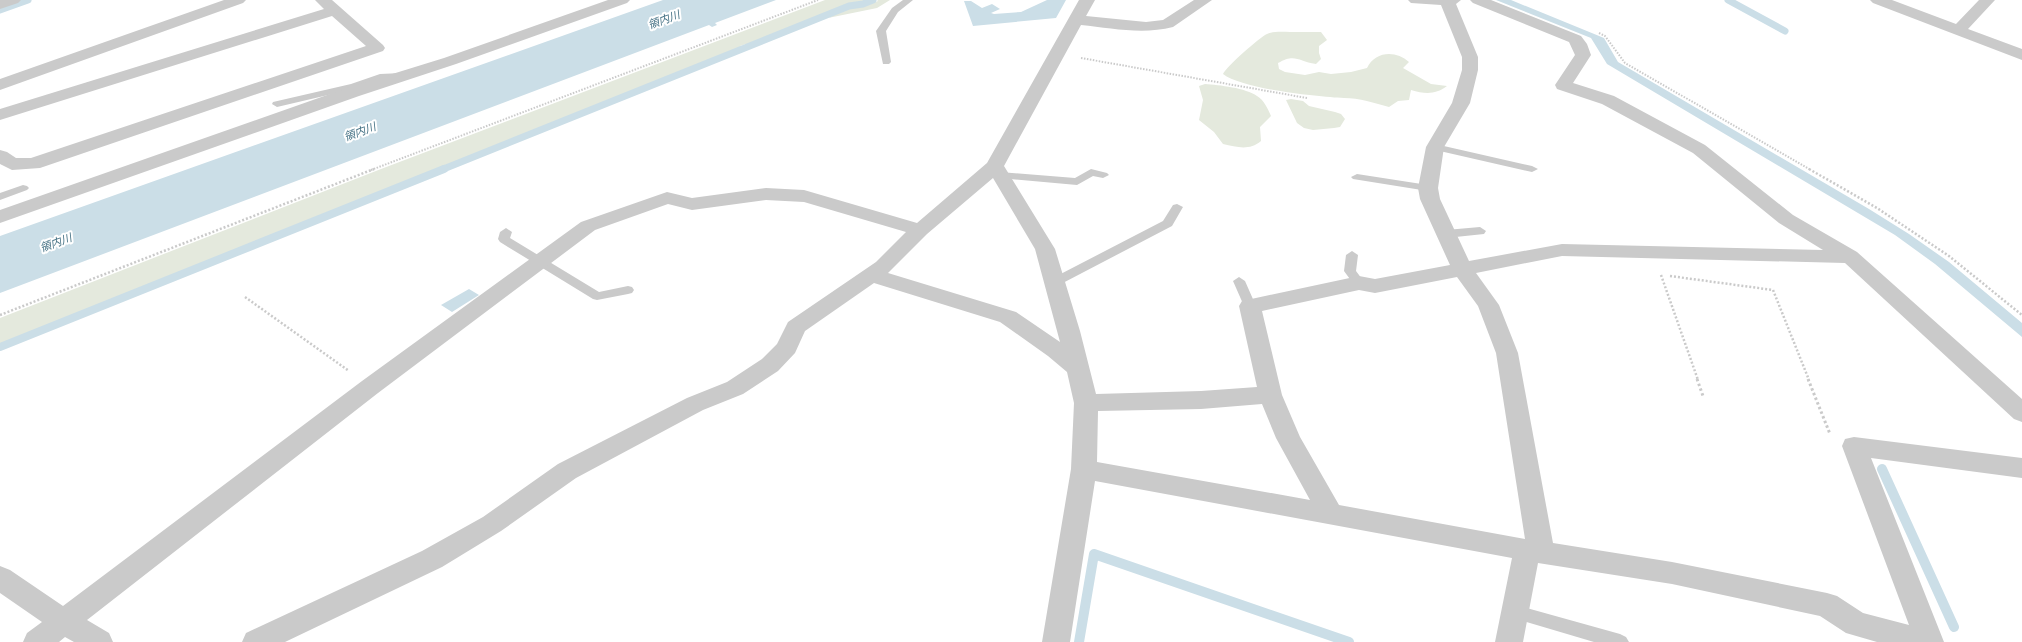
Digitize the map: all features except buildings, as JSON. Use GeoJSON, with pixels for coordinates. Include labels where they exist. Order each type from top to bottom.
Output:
{"type":"FeatureCollection","features":[{"type":"Feature","properties":{"kind":"street"},"geometry":{"type":"LineString","coordinates":[[0,4],[13,0]]}},
{"type":"Feature","properties":{"kind":"street"},"geometry":{"type":"LineString","coordinates":[[0,85],[238,0]]}},
{"type":"Feature","properties":{"kind":"street"},"geometry":{"type":"LineString","coordinates":[[0,217],[622,0]]}},
{"type":"Feature","properties":{"kind":"street"},"geometry":{"type":"LineString","coordinates":[[256,642],[432,559],[492,524],[568,471],[650,426],[695,404],[735,388],[770,365],[786,348],[796,327],[883,267],[920,230],[997,171],[1087,0]]}},
{"type":"Feature","properties":{"kind":"street"},"geometry":{"type":"LineString","coordinates":[[1077,20],[1146,28],[1167,24],[1204,0]]}},
{"type":"Feature","properties":{"kind":"street"},"geometry":{"type":"LineString","coordinates":[[1416,0],[1450,1],[1470,57],[1470,70],[1461,103],[1435,147],[1428,188],[1430,199],[1462,269],[1488,305],[1507,353],[1534,551],[1509,642]]}},
{"type":"Feature","properties":{"kind":"street"},"geometry":{"type":"LineString","coordinates":[[1478,0],[1575,39],[1579,44],[1583,55],[1563,85],[1608,100],[1699,149],[1786,219],[1850,258],[2022,413]]}},
{"type":"Feature","properties":{"kind":"street"},"geometry":{"type":"LineString","coordinates":[[1878,0],[2022,55]]}},
{"type":"Feature","properties":{"kind":"street"},"geometry":{"type":"LineString","coordinates":[[1959,30],[1987,0]]}},
{"type":"Feature","properties":{"kind":"street"},"geometry":{"type":"LineString","coordinates":[[0,115],[329,5],[377,48],[33,164],[12,164],[0,156]]}},
{"type":"Feature","properties":{"kind":"street"},"geometry":{"type":"LineString","coordinates":[[997,171],[1045,249],[1086,403],[1084,469],[1056,642]]}},
{"type":"Feature","properties":{"kind":"street"},"geometry":{"type":"LineString","coordinates":[[37,642],[370,386],[588,226],[666,198],[692,204],[766,194],[804,196],[920,230]]}},
{"type":"Feature","properties":{"kind":"street"},"geometry":{"type":"LineString","coordinates":[[1331,514],[1288,438],[1270,395],[1250,306],[1358,283],[1375,286],[1562,250],[1850,258]]}},
{"type":"Feature","properties":{"kind":"street"},"geometry":{"type":"LineString","coordinates":[[872,275],[1008,317],[1056,350],[1078,369]]}},
{"type":"Feature","properties":{"kind":"street"},"geometry":{"type":"LineString","coordinates":[[1086,403],[1201,400],[1270,395]]}},
{"type":"Feature","properties":{"kind":"street"},"geometry":{"type":"LineString","coordinates":[[1930,642],[1854,446],[2022,468]]}},
{"type":"Feature","properties":{"kind":"street"},"geometry":{"type":"LineString","coordinates":[[1084,469],[1534,551],[1672,572],[1827,605],[1859,633],[1925,642]]}},
{"type":"Feature","properties":{"kind":"street"},"geometry":{"type":"LineString","coordinates":[[0,578],[63,621],[99,642]]}},
{"type":"Feature","properties":{"kind":"lane"},"geometry":{"type":"LineString","coordinates":[[886,62],[881,31],[895,10],[909,0]]}},
{"type":"Feature","properties":{"kind":"lane"},"geometry":{"type":"LineString","coordinates":[[277,104],[354,86],[380,77],[403,76]]}},
{"type":"Feature","properties":{"kind":"lane"},"geometry":{"type":"LineString","coordinates":[[1435,147],[1532,169]]}},
{"type":"Feature","properties":{"kind":"lane"},"geometry":{"type":"LineString","coordinates":[[997,171],[1076,182],[1091,172],[1103,174]]}},
{"type":"Feature","properties":{"kind":"lane"},"geometry":{"type":"LineString","coordinates":[[1357,177],[1428,188]]}},
{"type":"Feature","properties":{"kind":"lane"},"geometry":{"type":"LineString","coordinates":[[0,196],[23,188]]}},
{"type":"Feature","properties":{"kind":"lane"},"geometry":{"type":"LineString","coordinates":[[1055,282],[1168,223],[1177,207]]}},
{"type":"Feature","properties":{"kind":"lane"},"geometry":{"type":"LineString","coordinates":[[1446,234],[1480,231]]}},
{"type":"Feature","properties":{"kind":"lane"},"geometry":{"type":"LineString","coordinates":[[506,232],[504,239],[539,262],[597,296],[628,290]]}},
{"type":"Feature","properties":{"kind":"lane"},"geometry":{"type":"LineString","coordinates":[[1352,255],[1350,271],[1358,283]]}},
{"type":"Feature","properties":{"kind":"lane"},"geometry":{"type":"LineString","coordinates":[[1239,281],[1250,306]]}},
{"type":"Feature","properties":{"kind":"lane"},"geometry":{"type":"LineString","coordinates":[[1516,612],[1620,642]]}},
{"type":"Feature","properties":{"kind":"path"},"geometry":{"type":"LineString","coordinates":[[0,314],[818,0]]}},
{"type":"Feature","properties":{"kind":"path"},"geometry":{"type":"LineString","coordinates":[[1593,31],[1605,36],[1625,62],[1897,221],[1949,256],[2022,315]]}},
{"type":"Feature","properties":{"kind":"path"},"geometry":{"type":"LineString","coordinates":[[1058,54],[1307,98]]}},
{"type":"Feature","properties":{"kind":"path"},"geometry":{"type":"LineString","coordinates":[[1654,274],[1773,290],[1830,434],[1854,446]]}},
{"type":"Feature","properties":{"kind":"path"},"geometry":{"type":"LineString","coordinates":[[1661,275],[1703,396]]}},
{"type":"Feature","properties":{"kind":"path"},"geometry":{"type":"LineString","coordinates":[[245,297],[370,386]]}},
{"type":"Feature","properties":{"kind":"shaded area"},"geometry":{"type":"Polygon","coordinates":[[[825,0],[869,0],[850,4],[749,45],[746,44],[740,46],[742,48],[0,345],[0,318],[381,169],[825,0]]]}},
{"type":"Feature","properties":{"kind":"shaded area"},"geometry":{"type":"Polygon","coordinates":[[[877,0],[890,0],[877,8],[828,18],[849,8],[866,6],[878,1],[877,0]]]}},
{"type":"Feature","properties":{"kind":"shaded area"},"geometry":{"type":"Polygon","coordinates":[[[1273,32],[1321,32],[1327,40],[1319,46],[1321,59],[1316,64],[1293,58],[1278,63],[1279,69],[1285,72],[1305,75],[1319,72],[1331,74],[1351,72],[1367,68],[1375,58],[1380,55],[1392,54],[1398,55],[1409,62],[1403,68],[1431,84],[1447,86],[1443,89],[1430,93],[1411,90],[1409,100],[1398,101],[1389,107],[1355,99],[1300,94],[1263,88],[1246,84],[1223,74],[1236,59],[1267,34],[1273,32]]]}},
{"type":"Feature","properties":{"kind":"shaded area"},"geometry":{"type":"Polygon","coordinates":[[[1205,84],[1239,89],[1252,93],[1262,100],[1271,116],[1260,127],[1261,141],[1247,147],[1223,144],[1214,132],[1199,120],[1203,100],[1199,86],[1205,84]]]}},
{"type":"Feature","properties":{"kind":"shaded area"},"geometry":{"type":"Polygon","coordinates":[[[1291,99],[1303,101],[1309,106],[1341,114],[1345,119],[1340,127],[1313,130],[1304,128],[1297,123],[1286,100],[1291,99]]]}},
{"type":"Feature","properties":{"kind":"water","name":"領内川"},"geometry":{"type":"Polygon","coordinates":[[[663,0],[776,0],[715,23],[717,25],[712,27],[709,25],[0,293],[0,236],[663,0]]]}},
{"type":"Feature","properties":{"kind":"water"},"geometry":{"type":"Polygon","coordinates":[[[1047,0],[1066,0],[1056,18],[973,26],[964,1],[971,1],[982,8],[992,4],[1000,9],[991,13],[994,14],[1021,12],[1047,0]]]}},
{"type":"Feature","properties":{"kind":"water"},"geometry":{"type":"Polygon","coordinates":[[[1496,0],[1511,0],[1604,38],[1618,62],[1869,209],[1909,234],[1949,262],[2022,323],[2022,337],[1935,264],[1895,235],[1607,64],[1591,38],[1496,0]]]}},
{"type":"Feature","properties":{"kind":"water"},"geometry":{"type":"Polygon","coordinates":[[[469,289],[479,295],[452,312],[441,305],[469,289]]]}},
{"type":"Feature","properties":{"kind":"waterway"},"geometry":{"type":"LineString","coordinates":[[0,10],[28,0]]}},
{"type":"Feature","properties":{"kind":"waterway"},"geometry":{"type":"LineString","coordinates":[[441,170],[849,6],[863,4],[873,0]]}},
{"type":"Feature","properties":{"kind":"waterway"},"geometry":{"type":"LineString","coordinates":[[1728,0],[1785,31]]}},
{"type":"Feature","properties":{"kind":"waterway"},"geometry":{"type":"LineString","coordinates":[[0,347],[444,169]]}},
{"type":"Feature","properties":{"kind":"waterway"},"geometry":{"type":"LineString","coordinates":[[1882,469],[1954,627]]}},
{"type":"Feature","properties":{"kind":"waterway"},"geometry":{"type":"LineString","coordinates":[[1079,642],[1094,554],[1349,642]]}}]}
